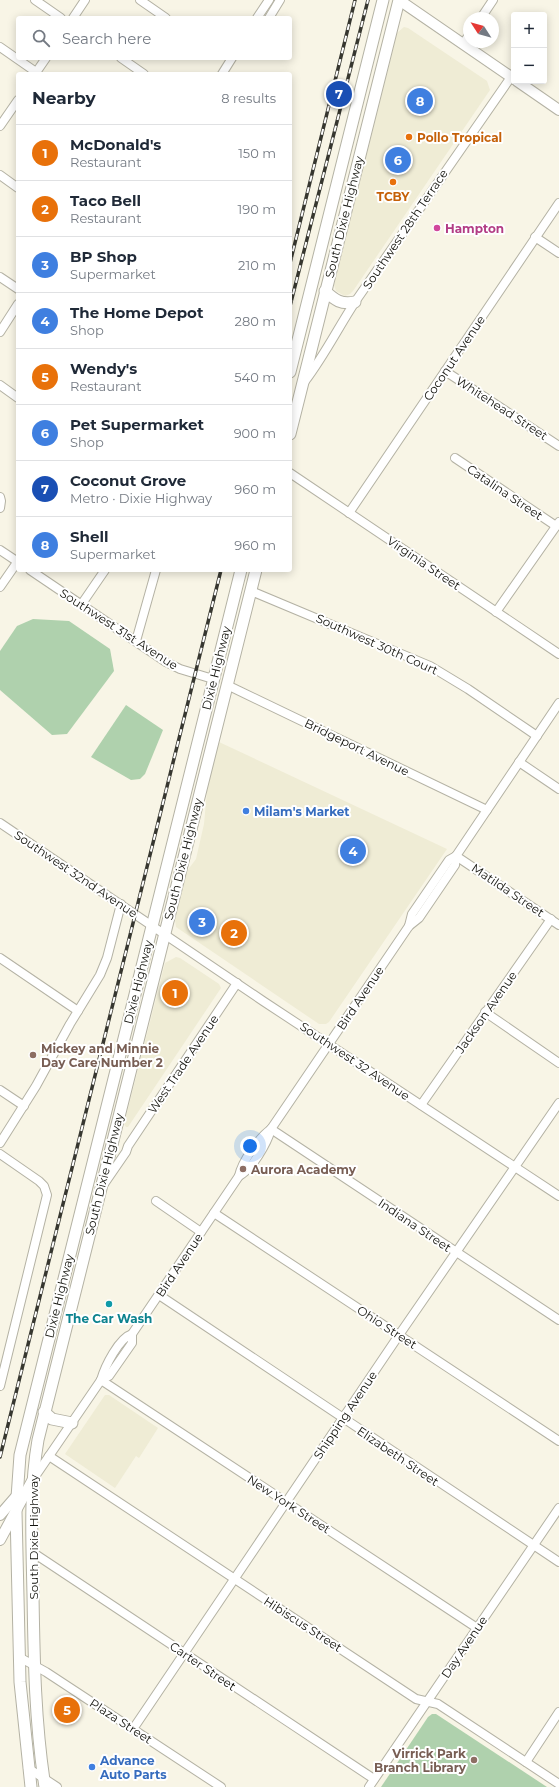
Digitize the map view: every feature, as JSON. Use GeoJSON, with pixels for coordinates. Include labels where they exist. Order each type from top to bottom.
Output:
{"type":"FeatureCollection","features":[{"type":"Feature","properties":{"kind":"highway"},"geometry":{"type":"LineString","coordinates":[[292,364],[382,0],[399,0]]}},
{"type":"Feature","properties":{"kind":"highway","name":"South Dixie Highway"},"geometry":{"type":"LineString","coordinates":[[292,426],[399,0]]}},
{"type":"Feature","properties":{"kind":"highway"},"geometry":{"type":"LineString","coordinates":[[325,290],[339,302],[345,304],[355,302]]}},
{"type":"Feature","properties":{"kind":"highway","name":"Dixie Highway"},"geometry":{"type":"LineString","coordinates":[[16,1512],[20,1455],[23,1436],[240,572]]}},
{"type":"Feature","properties":{"kind":"highway","name":"South Dixie Highway"},"geometry":{"type":"LineString","coordinates":[[45,1783],[37,1717],[34,1666],[32,1481],[38,1440],[256,572]]}},
{"type":"Feature","properties":{"kind":"highway"},"geometry":{"type":"LineString","coordinates":[[44,1412],[56,1421],[72,1423]]}},
{"type":"Feature","properties":{"kind":"highway","name":"South Dixie Highway"},"geometry":{"type":"LineString","coordinates":[[16,1512],[19,1657],[22,1709],[31,1787]]}},
{"type":"Feature","properties":{"kind":"main road"},"geometry":{"type":"LineString","coordinates":[[399,0],[463,44]]}},
{"type":"Feature","properties":{"kind":"main road"},"geometry":{"type":"LineString","coordinates":[[469,48],[511,77]]}},
{"type":"Feature","properties":{"kind":"main road"},"geometry":{"type":"LineString","coordinates":[[521,84],[559,110]]}},
{"type":"Feature","properties":{"kind":"main road"},"geometry":{"type":"LineString","coordinates":[[0,1515],[17,1495],[32,1481]]}},
{"type":"Feature","properties":{"kind":"main road"},"geometry":{"type":"LineString","coordinates":[[0,1540],[32,1481]]}},
{"type":"Feature","properties":{"kind":"street"},"geometry":{"type":"LineString","coordinates":[[35,0],[58,16]]}},
{"type":"Feature","properties":{"kind":"street"},"geometry":{"type":"LineString","coordinates":[[74,16],[85,0]]}},
{"type":"Feature","properties":{"kind":"street"},"geometry":{"type":"LineString","coordinates":[[140,0],[163,16]]}},
{"type":"Feature","properties":{"kind":"street"},"geometry":{"type":"LineString","coordinates":[[258,16],[269,0]]}},
{"type":"Feature","properties":{"kind":"street"},"geometry":{"type":"LineString","coordinates":[[270,16],[280,0]]}},
{"type":"Feature","properties":{"kind":"street"},"geometry":{"type":"LineString","coordinates":[[485,12],[493,0]]}},
{"type":"Feature","properties":{"kind":"street"},"geometry":{"type":"LineString","coordinates":[[0,47],[16,59]]}},
{"type":"Feature","properties":{"kind":"street"},"geometry":{"type":"LineString","coordinates":[[18,60],[35,72]]}},
{"type":"Feature","properties":{"kind":"street"},"geometry":{"type":"LineString","coordinates":[[37,72],[45,60]]}},
{"type":"Feature","properties":{"kind":"street"},"geometry":{"type":"LineString","coordinates":[[124,60],[141,72]]}},
{"type":"Feature","properties":{"kind":"street"},"geometry":{"type":"LineString","coordinates":[[223,72],[232,60]]}},
{"type":"Feature","properties":{"kind":"street","name":"Southwest 28th Terrace"},"geometry":{"type":"LineString","coordinates":[[302,384],[322,356],[355,302],[511,83]]}},
{"type":"Feature","properties":{"kind":"street"},"geometry":{"type":"LineString","coordinates":[[1,123],[16,103]]}},
{"type":"Feature","properties":{"kind":"street"},"geometry":{"type":"LineString","coordinates":[[0,175],[16,187]]}},
{"type":"Feature","properties":{"kind":"street","name":"Coconut Avenue"},"geometry":{"type":"LineString","coordinates":[[349,513],[559,203]]}},
{"type":"Feature","properties":{"kind":"street"},"geometry":{"type":"LineString","coordinates":[[536,237],[559,253]]}},
{"type":"Feature","properties":{"kind":"street"},"geometry":{"type":"LineString","coordinates":[[0,277],[16,288]]}},
{"type":"Feature","properties":{"kind":"street"},"geometry":{"type":"LineString","coordinates":[[0,332],[16,307]]}},
{"type":"Feature","properties":{"kind":"street","name":"Whitehead Street"},"geometry":{"type":"LineString","coordinates":[[445,371],[559,446]]}},
{"type":"Feature","properties":{"kind":"street"},"geometry":{"type":"LineString","coordinates":[[0,385],[16,397]]}},
{"type":"Feature","properties":{"kind":"street","name":"Catalina Street"},"geometry":{"type":"LineString","coordinates":[[455,458],[557,524]]}},
{"type":"Feature","properties":{"kind":"street","name":"Virginia Street"},"geometry":{"type":"LineString","coordinates":[[292,473],[559,654]]}},
{"type":"Feature","properties":{"kind":"street"},"geometry":{"type":"LineString","coordinates":[[0,498],[0,508]]}},
{"type":"Feature","properties":{"kind":"street"},"geometry":{"type":"LineString","coordinates":[[496,612],[557,524]]}},
{"type":"Feature","properties":{"kind":"street"},"geometry":{"type":"LineString","coordinates":[[0,550],[16,561]]}},
{"type":"Feature","properties":{"kind":"street"},"geometry":{"type":"LineString","coordinates":[[0,587],[16,565]]}},
{"type":"Feature","properties":{"kind":"street","name":"Southwest 31st Avenue"},"geometry":{"type":"LineString","coordinates":[[33,572],[176,668],[213,679]]}},
{"type":"Feature","properties":{"kind":"street"},"geometry":{"type":"LineString","coordinates":[[81,605],[104,572]]}},
{"type":"Feature","properties":{"kind":"street"},"geometry":{"type":"LineString","coordinates":[[136,641],[155,572]]}},
{"type":"Feature","properties":{"kind":"street","name":"Southwest 30th Court"},"geometry":{"type":"LineString","coordinates":[[251,591],[430,666],[537,736]]}},
{"type":"Feature","properties":{"kind":"street","name":"Bridgeport Avenue"},"geometry":{"type":"LineString","coordinates":[[227,685],[487,810]]}},
{"type":"Feature","properties":{"kind":"street","name":"Bird Avenue"},"geometry":{"type":"LineString","coordinates":[[32,1481],[101,1380],[105,1367],[110,1359],[126,1336],[132,1334],[159,1295],[239,1176],[240,1169],[262,1136],[271,1129],[328,1043],[409,926],[412,914],[449,860],[456,856],[559,703]]}},
{"type":"Feature","properties":{"kind":"street"},"geometry":{"type":"LineString","coordinates":[[519,762],[559,789]]}},
{"type":"Feature","properties":{"kind":"street","name":"Southwest 32nd Avenue"},"geometry":{"type":"LineString","coordinates":[[0,823],[152,926]]}},
{"type":"Feature","properties":{"kind":"street","name":"Matilda Street"},"geometry":{"type":"LineString","coordinates":[[456,856],[559,925]]}},
{"type":"Feature","properties":{"kind":"street"},"geometry":{"type":"LineString","coordinates":[[0,1143],[24,1106],[103,968],[121,904]]}},
{"type":"Feature","properties":{"kind":"street","name":"Jackson Avenue"},"geometry":{"type":"LineString","coordinates":[[422,1105],[485,1012],[551,919]]}},
{"type":"Feature","properties":{"kind":"street","name":"Southwest 32 Avenue"},"geometry":{"type":"LineString","coordinates":[[152,926],[559,1196]]}},
{"type":"Feature","properties":{"kind":"street"},"geometry":{"type":"LineString","coordinates":[[0,958],[78,1011]]}},
{"type":"Feature","properties":{"kind":"street","name":"West Trade Avenue"},"geometry":{"type":"LineString","coordinates":[[101,1187],[126,1152],[128,1146],[237,983]]}},
{"type":"Feature","properties":{"kind":"street"},"geometry":{"type":"LineString","coordinates":[[485,1012],[559,1063]]}},
{"type":"Feature","properties":{"kind":"street"},"geometry":{"type":"LineString","coordinates":[[0,1090],[24,1106]]}},
{"type":"Feature","properties":{"kind":"street","name":"Shipping Avenue"},"geometry":{"type":"LineString","coordinates":[[133,1728],[455,1252],[559,1103]]}},
{"type":"Feature","properties":{"kind":"street","name":"Indiana Street"},"geometry":{"type":"LineString","coordinates":[[271,1129],[559,1320]]}},
{"type":"Feature","properties":{"kind":"street"},"geometry":{"type":"LineString","coordinates":[[112,1144],[119,1147],[128,1146]]}},
{"type":"Feature","properties":{"kind":"street"},"geometry":{"type":"LineString","coordinates":[[0,1154],[35,1178],[46,1190],[45,1203],[1,1380]]}},
{"type":"Feature","properties":{"kind":"street"},"geometry":{"type":"LineString","coordinates":[[156,1201],[201,1232]]}},
{"type":"Feature","properties":{"kind":"street","name":"Ohio Street"},"geometry":{"type":"LineString","coordinates":[[214,1213],[559,1441]]}},
{"type":"Feature","properties":{"kind":"street","name":"Elizabeth Street"},"geometry":{"type":"LineString","coordinates":[[159,1295],[559,1562]]}},
{"type":"Feature","properties":{"kind":"street","name":"New York Street"},"geometry":{"type":"LineString","coordinates":[[101,1380],[477,1628]]}},
{"type":"Feature","properties":{"kind":"street","name":"Hibiscus Street"},"geometry":{"type":"LineString","coordinates":[[49,1456],[416,1699],[438,1704],[559,1784]]}},
{"type":"Feature","properties":{"kind":"street","name":"Day Avenue"},"geometry":{"type":"LineString","coordinates":[[369,1787],[559,1508]]}},
{"type":"Feature","properties":{"kind":"street","name":"Carter Street"},"geometry":{"type":"LineString","coordinates":[[32,1552],[374,1780]]}},
{"type":"Feature","properties":{"kind":"street","name":"Plaza Street"},"geometry":{"type":"LineString","coordinates":[[19,1657],[133,1728],[221,1787]]}},
{"type":"Feature","properties":{"kind":"street"},"geometry":{"type":"LineString","coordinates":[[526,1762],[559,1712]]}},
{"type":"Feature","properties":{"kind":"street"},"geometry":{"type":"LineString","coordinates":[[28,1768],[45,1783],[57,1787]]}},
{"type":"Feature","properties":{"kind":"shaded area"},"geometry":{"type":"Polygon","coordinates":[[[404,27],[408,28],[487,81],[490,90],[353,291],[345,296],[336,291],[334,285],[397,33],[404,27]]]}},
{"type":"Feature","properties":{"kind":"shaded area"},"geometry":{"type":"Polygon","coordinates":[[[219,742],[447,849],[329,1022],[326,1024],[319,1024],[176,927],[175,920],[187,871],[196,859],[204,824],[207,791],[219,742]]]}},
{"type":"Feature","properties":{"kind":"shaded area"},"geometry":{"type":"Polygon","coordinates":[[[176,957],[180,958],[219,984],[221,988],[128,1127],[126,1127],[124,1124],[165,963],[176,957]]]}},
{"type":"Feature","properties":{"kind":"shaded area"},"geometry":{"type":"Polygon","coordinates":[[[105,1395],[109,1395],[158,1428],[139,1458],[136,1456],[115,1488],[65,1454],[105,1395]]]}},
{"type":"Feature","properties":{"kind":"green space"},"geometry":{"type":"Polygon","coordinates":[[[33,619],[69,621],[110,649],[114,671],[67,734],[52,735],[0,690],[0,651],[17,626],[33,619]]]}},
{"type":"Feature","properties":{"kind":"green space"},"geometry":{"type":"Polygon","coordinates":[[[126,705],[163,730],[145,774],[140,779],[131,780],[91,757],[126,705]]]}},
{"type":"Feature","properties":{"kind":"green space"},"geometry":{"type":"Polygon","coordinates":[[[432,1714],[436,1714],[547,1787],[381,1787],[428,1717],[432,1714]]]}},
{"type":"Feature","properties":{"kind":"railway"},"geometry":{"type":"LineString","coordinates":[[292,255],[355,0]]}},
{"type":"Feature","properties":{"kind":"railway"},"geometry":{"type":"LineString","coordinates":[[292,298],[368,0]]}},
{"type":"Feature","properties":{"kind":"railway"},"geometry":{"type":"LineString","coordinates":[[0,1457],[221,572]]}},
{"type":"Feature","properties":{"kind":"place","name":"Coconut Grove"},"geometry":{"type":"Point","coordinates":[339,94]}},
{"type":"Feature","properties":{"kind":"place","name":"Shell"},"geometry":{"type":"Point","coordinates":[420,101]}},
{"type":"Feature","properties":{"kind":"place","name":"Pollo Tropical"},"geometry":{"type":"Point","coordinates":[409,137]}},
{"type":"Feature","properties":{"kind":"place","name":"Pet Supermarket"},"geometry":{"type":"Point","coordinates":[398,160]}},
{"type":"Feature","properties":{"kind":"place","name":"TCBY"},"geometry":{"type":"Point","coordinates":[393,182]}},
{"type":"Feature","properties":{"kind":"place","name":"Hampton"},"geometry":{"type":"Point","coordinates":[437,228]}},
{"type":"Feature","properties":{"kind":"place","name":"Milam's Market"},"geometry":{"type":"Point","coordinates":[246,811]}},
{"type":"Feature","properties":{"kind":"place","name":"The Home Depot"},"geometry":{"type":"Point","coordinates":[353,851]}},
{"type":"Feature","properties":{"kind":"place","name":"BP Shop"},"geometry":{"type":"Point","coordinates":[202,922]}},
{"type":"Feature","properties":{"kind":"place","name":"Taco Bell"},"geometry":{"type":"Point","coordinates":[234,933]}},
{"type":"Feature","properties":{"kind":"place","name":"McDonald's"},"geometry":{"type":"Point","coordinates":[175,993]}},
{"type":"Feature","properties":{"kind":"place","name":"Mickey and Minnie Day Care Number 2"},"geometry":{"type":"Point","coordinates":[33,1055]}},
{"type":"Feature","properties":{"kind":"place","name":"Aurora Academy"},"geometry":{"type":"Point","coordinates":[243,1169]}},
{"type":"Feature","properties":{"kind":"place","name":"The Car Wash"},"geometry":{"type":"Point","coordinates":[109,1304]}},
{"type":"Feature","properties":{"kind":"place","name":"Wendy's"},"geometry":{"type":"Point","coordinates":[67,1710]}},
{"type":"Feature","properties":{"kind":"place","name":"Virrick Park Branch Library"},"geometry":{"type":"Point","coordinates":[474,1760]}},
{"type":"Feature","properties":{"kind":"place","name":"Advance Auto Parts"},"geometry":{"type":"Point","coordinates":[92,1767]}}]}
